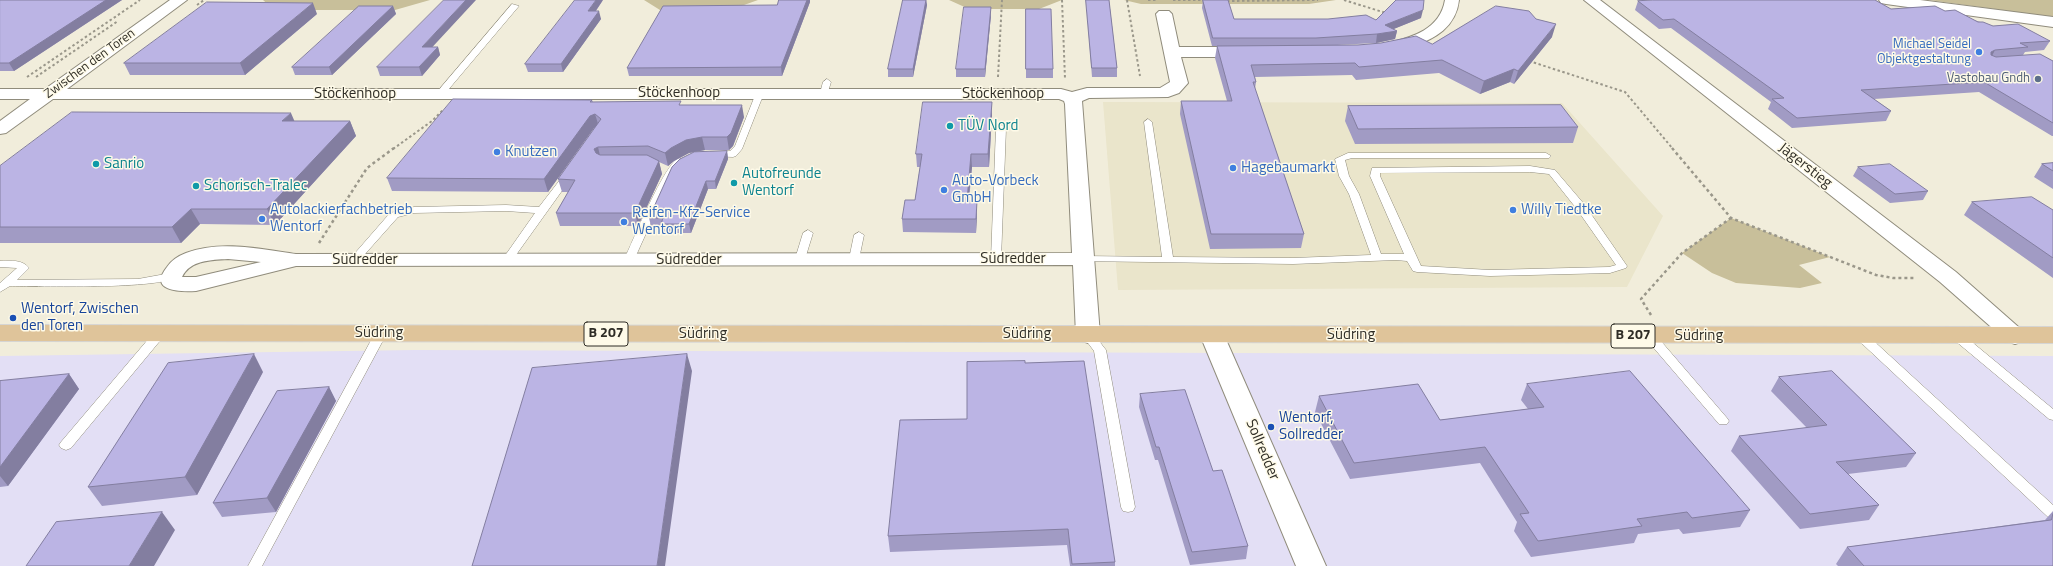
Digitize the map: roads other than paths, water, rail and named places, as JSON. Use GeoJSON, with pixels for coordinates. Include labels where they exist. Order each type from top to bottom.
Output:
{"type":"FeatureCollection","features":[{"type":"Feature","properties":{"kind":"main road","name":"Südring"},"geometry":{"type":"LineString","coordinates":[[0,333],[2053,336]]}},
{"type":"Feature","properties":{"kind":"street","name":"Zwischen den Toren"},"geometry":{"type":"LineString","coordinates":[[0,129],[180,0]]}},
{"type":"Feature","properties":{"kind":"street"},"geometry":{"type":"LineString","coordinates":[[1379,49],[1406,43],[1436,30],[1448,18],[1451,12],[1452,0]]}},
{"type":"Feature","properties":{"kind":"street","name":"Jägerstieg"},"geometry":{"type":"LineString","coordinates":[[1591,0],[1948,277],[2015,336]]}},
{"type":"Feature","properties":{"kind":"street"},"geometry":{"type":"LineString","coordinates":[[1886,0],[2053,22]]}},
{"type":"Feature","properties":{"kind":"street"},"geometry":{"type":"LineString","coordinates":[[1165,5],[1172,52],[1260,52]]}},
{"type":"Feature","properties":{"kind":"street","name":"Stöckenhoop"},"geometry":{"type":"LineString","coordinates":[[4,95],[760,93],[826,88],[1066,96],[1087,93],[1162,93],[1172,89],[1179,83],[1172,52]]}},
{"type":"Feature","properties":{"kind":"street"},"geometry":{"type":"LineString","coordinates":[[1066,96],[1074,104],[1088,335]]}},
{"type":"Feature","properties":{"kind":"street","name":"Südredder"},"geometry":{"type":"LineString","coordinates":[[170,276],[172,272],[183,262],[207,254],[222,253],[296,260],[1083,259]]}},
{"type":"Feature","properties":{"kind":"street","name":"Sollredder"},"geometry":{"type":"LineString","coordinates":[[1212,335],[1311,566]]}},
{"type":"Feature","properties":{"kind":"lane"},"geometry":{"type":"LineString","coordinates":[[440,94],[515,6]]}},
{"type":"Feature","properties":{"kind":"lane"},"geometry":{"type":"LineString","coordinates":[[704,155],[733,154],[739,147],[760,93]]}},
{"type":"Feature","properties":{"kind":"lane"},"geometry":{"type":"LineString","coordinates":[[1148,122],[1168,259]]}},
{"type":"Feature","properties":{"kind":"lane"},"geometry":{"type":"LineString","coordinates":[[996,259],[1001,128]]}},
{"type":"Feature","properties":{"kind":"lane"},"geometry":{"type":"LineString","coordinates":[[629,260],[666,171],[680,160],[690,155]]}},
{"type":"Feature","properties":{"kind":"lane"},"geometry":{"type":"LineString","coordinates":[[1377,258],[1354,194],[1344,176],[1340,159],[1352,155],[1546,156]]}},
{"type":"Feature","properties":{"kind":"lane"},"geometry":{"type":"LineString","coordinates":[[507,260],[576,163]]}},
{"type":"Feature","properties":{"kind":"lane"},"geometry":{"type":"LineString","coordinates":[[1530,169],[1552,172],[1580,206],[1622,266],[1610,270],[1490,273],[1417,269],[1411,258],[1375,176],[1375,170],[1530,169]]}},
{"type":"Feature","properties":{"kind":"lane"},"geometry":{"type":"LineString","coordinates":[[354,260],[394,215],[414,210],[506,208],[542,210]]}},
{"type":"Feature","properties":{"kind":"lane"},"geometry":{"type":"LineString","coordinates":[[800,259],[808,233]]}},
{"type":"Feature","properties":{"kind":"lane"},"geometry":{"type":"LineString","coordinates":[[854,259],[859,235]]}},
{"type":"Feature","properties":{"kind":"lane"},"geometry":{"type":"LineString","coordinates":[[1083,259],[1293,260],[1411,258]]}},
{"type":"Feature","properties":{"kind":"lane"},"geometry":{"type":"LineString","coordinates":[[0,264],[17,264],[24,268],[4,286]]}},
{"type":"Feature","properties":{"kind":"lane"},"geometry":{"type":"LineString","coordinates":[[4,286],[138,282],[170,276]]}},
{"type":"Feature","properties":{"kind":"lane"},"geometry":{"type":"LineString","coordinates":[[66,445],[160,333]]}},
{"type":"Feature","properties":{"kind":"lane"},"geometry":{"type":"LineString","coordinates":[[255,566],[381,333]]}},
{"type":"Feature","properties":{"kind":"lane"},"geometry":{"type":"LineString","coordinates":[[1088,335],[1100,350],[1128,507]]}},
{"type":"Feature","properties":{"kind":"lane"},"geometry":{"type":"LineString","coordinates":[[1657,336],[1723,421]]}},
{"type":"Feature","properties":{"kind":"lane"},"geometry":{"type":"LineString","coordinates":[[1861,336],[2053,513]]}},
{"type":"Feature","properties":{"kind":"lane"},"geometry":{"type":"LineString","coordinates":[[1957,336],[2053,416]]}},
{"type":"Feature","properties":{"kind":"place","name":"Michael Seidel Objektgestaltung"},"geometry":{"type":"Point","coordinates":[1979,52]}},
{"type":"Feature","properties":{"kind":"place","name":"Vastobau Gndh"},"geometry":{"type":"Point","coordinates":[2038,79]}},
{"type":"Feature","properties":{"kind":"place","name":"TÜV Nord"},"geometry":{"type":"Point","coordinates":[950,126]}},
{"type":"Feature","properties":{"kind":"place","name":"Knutzen"},"geometry":{"type":"Point","coordinates":[497,152]}},
{"type":"Feature","properties":{"kind":"place","name":"Sanrio"},"geometry":{"type":"Point","coordinates":[96,164]}},
{"type":"Feature","properties":{"kind":"place","name":"Hagebaumarkt"},"geometry":{"type":"Point","coordinates":[1233,168]}},
{"type":"Feature","properties":{"kind":"place","name":"Autofreunde Wentorf"},"geometry":{"type":"Point","coordinates":[734,183]}},
{"type":"Feature","properties":{"kind":"place","name":"Schorisch-Tralec"},"geometry":{"type":"Point","coordinates":[196,186]}},
{"type":"Feature","properties":{"kind":"place","name":"Auto-Vorbeck GmbH"},"geometry":{"type":"Point","coordinates":[944,190]}},
{"type":"Feature","properties":{"kind":"place","name":"Willy Tiedtke"},"geometry":{"type":"Point","coordinates":[1513,210]}},
{"type":"Feature","properties":{"kind":"place","name":"Autolackierfachbetrieb Wentorf"},"geometry":{"type":"Point","coordinates":[262,219]}},
{"type":"Feature","properties":{"kind":"place","name":"Reifen-Kfz-Service Wentorf"},"geometry":{"type":"Point","coordinates":[624,222]}},
{"type":"Feature","properties":{"kind":"place","name":"Wentorf, Zwischen den Toren"},"geometry":{"type":"Point","coordinates":[13,318]}},
{"type":"Feature","properties":{"kind":"place","name":"Wentorf, Sollredder"},"geometry":{"type":"Point","coordinates":[1271,427]}}]}
